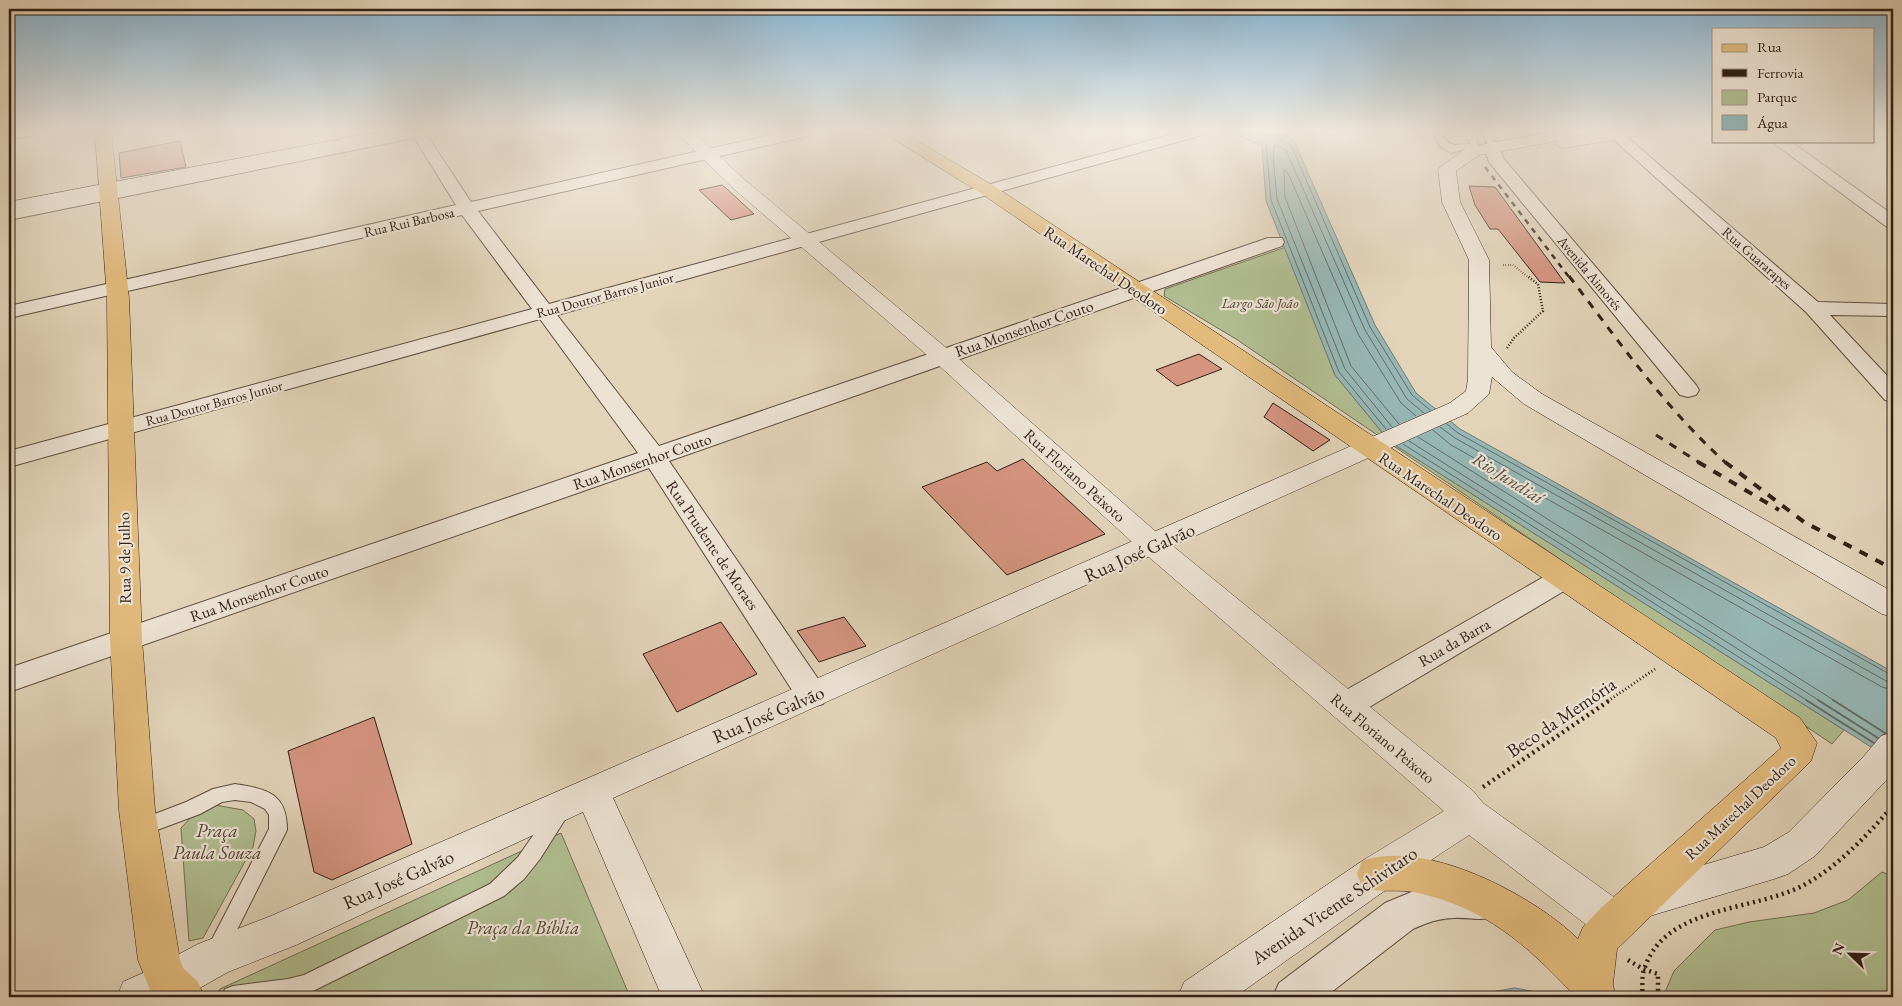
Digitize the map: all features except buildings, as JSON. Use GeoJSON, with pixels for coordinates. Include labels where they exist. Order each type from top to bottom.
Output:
{"type":"FeatureCollection","features":[{"type":"Feature","properties":{"kind":"main road","name":"Rua 9 de Julho"},"geometry":{"type":"LineString","coordinates":[[108,178],[117,288],[126,639],[137,810],[163,993]]}},
{"type":"Feature","properties":{"kind":"main road"},"geometry":{"type":"LineString","coordinates":[[9,208],[109,192],[180,178]]}},
{"type":"Feature","properties":{"kind":"main road","name":"Rua Floriano Peixoto"},"geometry":{"type":"LineString","coordinates":[[733,178],[942,356],[1153,546],[1465,808],[1618,921]]}},
{"type":"Feature","properties":{"kind":"main road","name":"Rua Marechal Deodoro"},"geometry":{"type":"LineString","coordinates":[[968,178],[1135,290],[1376,447],[1564,578],[1788,728],[1800,743],[1799,751],[1794,758],[1618,921]]}},
{"type":"Feature","properties":{"kind":"main road"},"geometry":{"type":"LineString","coordinates":[[1447,178],[1452,202],[1479,260],[1480,348],[1468,401],[1496,393],[1533,399]]}},
{"type":"Feature","properties":{"kind":"main road"},"geometry":{"type":"LineString","coordinates":[[1480,348],[1504,377],[1533,399],[1893,606]]}},
{"type":"Feature","properties":{"kind":"main road","name":"Rua José Galvão"},"geometry":{"type":"LineString","coordinates":[[163,993],[213,958],[282,931],[580,796],[1153,546],[1376,447],[1468,401]]}},
{"type":"Feature","properties":{"kind":"main road","name":"Rua Marechal Deodoro"},"geometry":{"type":"LineString","coordinates":[[1618,921],[1774,862],[1802,844],[1885,757]]}},
{"type":"Feature","properties":{"kind":"main road"},"geometry":{"type":"LineString","coordinates":[[580,796],[684,997]]}},
{"type":"Feature","properties":{"kind":"main road","name":"Avenida Vicente Schivitaro"},"geometry":{"type":"LineString","coordinates":[[1199,997],[1376,874],[1465,808]]}},
{"type":"Feature","properties":{"kind":"main road"},"geometry":{"type":"LineString","coordinates":[[1376,874],[1399,872],[1431,878],[1496,904],[1544,934],[1593,990],[1618,921]]}},
{"type":"Feature","properties":{"kind":"street","name":"Rua Prudente de Moraes"},"geometry":{"type":"LineString","coordinates":[[448,178],[467,209],[543,312],[654,456],[812,695]]}},
{"type":"Feature","properties":{"kind":"street","name":"Rua Rui Barbosa"},"geometry":{"type":"LineString","coordinates":[[9,312],[600,178]]}},
{"type":"Feature","properties":{"kind":"street","name":"Rua Doutor Barros Junior"},"geometry":{"type":"LineString","coordinates":[[9,459],[1031,178]]}},
{"type":"Feature","properties":{"kind":"street","name":"Avenida Aimorés"},"geometry":{"type":"LineString","coordinates":[[1517,178],[1688,390]]}},
{"type":"Feature","properties":{"kind":"street","name":"Rua Guararapes"},"geometry":{"type":"LineString","coordinates":[[1665,178],[1813,308],[1893,395]]}},
{"type":"Feature","properties":{"kind":"street"},"geometry":{"type":"LineString","coordinates":[[1830,178],[1893,223]]}},
{"type":"Feature","properties":{"kind":"street"},"geometry":{"type":"LineString","coordinates":[[9,216],[109,192]]}},
{"type":"Feature","properties":{"kind":"street","name":"Rua Monsenhor Couto"},"geometry":{"type":"LineString","coordinates":[[9,680],[1275,242]]}},
{"type":"Feature","properties":{"kind":"street"},"geometry":{"type":"LineString","coordinates":[[1813,308],[1893,310]]}},
{"type":"Feature","properties":{"kind":"street","name":"Rua da Barra"},"geometry":{"type":"LineString","coordinates":[[1345,706],[1564,578]]}},
{"type":"Feature","properties":{"kind":"street"},"geometry":{"type":"LineString","coordinates":[[1293,997],[1399,916],[1426,904],[1456,900],[1496,904]]}},
{"type":"Feature","properties":{"kind":"lane"},"geometry":{"type":"LineString","coordinates":[[141,828],[193,808],[219,795],[235,792],[253,795],[271,803],[278,814],[278,830],[213,958]]}},
{"type":"Feature","properties":{"kind":"lane"},"geometry":{"type":"LineString","coordinates":[[233,997],[288,990],[307,984],[335,972],[497,890],[516,875],[533,856],[580,796]]}},
{"type":"Feature","properties":{"kind":"path"},"geometry":{"type":"LineString","coordinates":[[1503,265],[1513,265],[1538,284],[1543,311],[1539,318],[1509,343],[1505,351]]}},
{"type":"Feature","properties":{"kind":"path","name":"Beco da Memória"},"geometry":{"type":"LineString","coordinates":[[1465,808],[1677,654]]}},
{"type":"Feature","properties":{"kind":"path"},"geometry":{"type":"LineString","coordinates":[[1618,921],[1643,969],[1658,974],[1657,994]]}},
{"type":"Feature","properties":{"kind":"path"},"geometry":{"type":"LineString","coordinates":[[1641,987],[1642,997]]}},
{"type":"Feature","properties":{"kind":"green space","name":"Largo São João"},"geometry":{"type":"Polygon","coordinates":[[[1286,247],[1335,375],[1390,442],[1844,730],[1832,744],[1236,339],[1164,296],[1165,289],[1286,247]]]}},
{"type":"Feature","properties":{"kind":"green space","name":"Praça Paula Souza"},"geometry":{"type":"Polygon","coordinates":[[[215,805],[243,810],[254,819],[256,831],[253,847],[203,938],[189,941],[181,828],[197,811],[215,805]]]}},
{"type":"Feature","properties":{"kind":"green space","name":"Praça da Bíblia"},"geometry":{"type":"Polygon","coordinates":[[[561,833],[630,997],[213,997],[220,989],[561,833]]]}},
{"type":"Feature","properties":{"kind":"green space"},"geometry":{"type":"Polygon","coordinates":[[[1882,872],[1893,876],[1893,997],[1663,997],[1674,971],[1715,930],[1749,922],[1814,913],[1848,900],[1882,872]]]}},
{"type":"Feature","properties":{"kind":"water","name":"Rio Jundiaí"},"geometry":{"type":"Polygon","coordinates":[[[1264,178],[1310,178],[1375,325],[1416,393],[1460,429],[1893,672],[1893,761],[1390,442],[1335,375],[1266,201],[1264,178]]]}},
{"type":"Feature","properties":{"kind":"water"},"geometry":{"type":"Polygon","coordinates":[[[1515,988],[1562,997],[1461,997],[1515,988]]]}},
{"type":"Feature","properties":{"kind":"railway"},"geometry":{"type":"LineString","coordinates":[[1493,178],[1569,277]]}},
{"type":"Feature","properties":{"kind":"railway"},"geometry":{"type":"LineString","coordinates":[[1569,276],[1662,397],[1726,463]]}},
{"type":"Feature","properties":{"kind":"railway"},"geometry":{"type":"LineString","coordinates":[[1656,435],[1700,463]]}},
{"type":"Feature","properties":{"kind":"railway"},"geometry":{"type":"LineString","coordinates":[[1698,462],[1779,510]]}},
{"type":"Feature","properties":{"kind":"railway"},"geometry":{"type":"LineString","coordinates":[[1725,462],[1804,522],[1893,569]]}}]}
